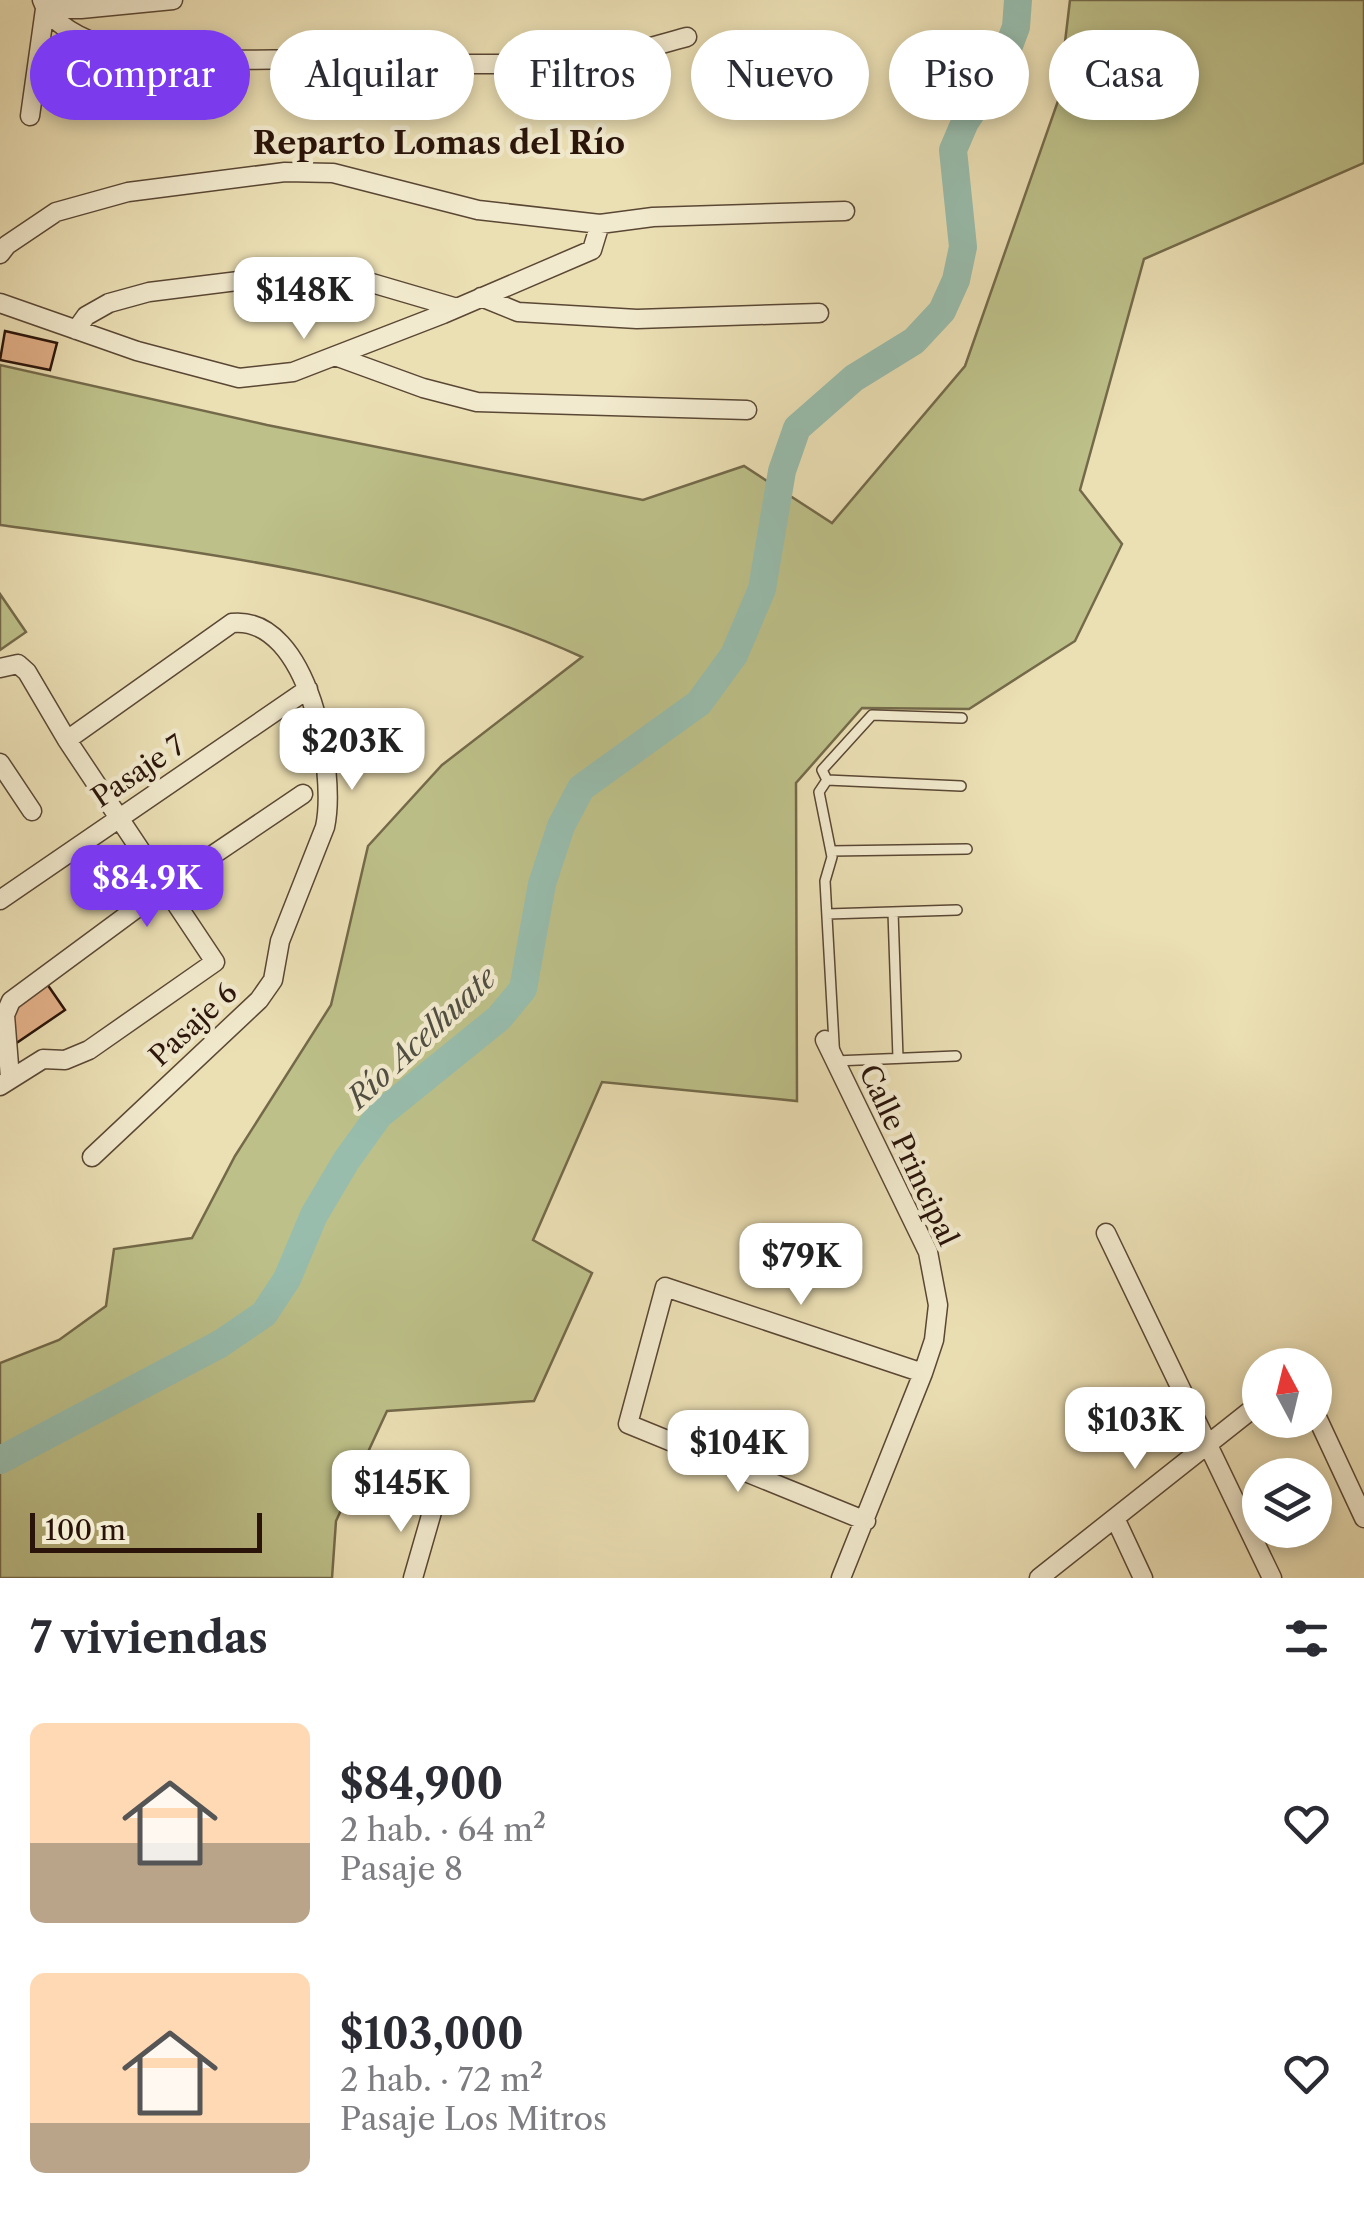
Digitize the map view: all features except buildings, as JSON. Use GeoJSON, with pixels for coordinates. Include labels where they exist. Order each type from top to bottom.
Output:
{"type":"FeatureCollection","features":[{"type":"Feature","properties":{"kind":"street"},"geometry":{"type":"LineString","coordinates":[[44,4],[81,9],[173,0]]}},
{"type":"Feature","properties":{"kind":"street"},"geometry":{"type":"LineString","coordinates":[[44,4],[74,34],[110,48],[234,59],[515,64],[594,60],[687,38]]}},
{"type":"Feature","properties":{"kind":"street"},"geometry":{"type":"LineString","coordinates":[[41,30],[44,4]]}},
{"type":"Feature","properties":{"kind":"street"},"geometry":{"type":"LineString","coordinates":[[0,254],[56,212],[128,192],[285,172],[333,173],[478,210],[600,224],[653,217],[844,211]]}},
{"type":"Feature","properties":{"kind":"street"},"geometry":{"type":"LineString","coordinates":[[0,303],[138,351],[240,378],[293,372],[592,250],[600,224]]}},
{"type":"Feature","properties":{"kind":"street"},"geometry":{"type":"LineString","coordinates":[[76,330],[86,316],[110,303],[149,292],[310,272],[340,274],[456,308]]}},
{"type":"Feature","properties":{"kind":"street"},"geometry":{"type":"LineString","coordinates":[[481,297],[518,312],[637,319],[819,314]]}},
{"type":"Feature","properties":{"kind":"street"},"geometry":{"type":"LineString","coordinates":[[335,356],[423,388],[477,402],[746,410]]}},
{"type":"Feature","properties":{"kind":"street","name":"Pasaje 6"},"geometry":{"type":"LineString","coordinates":[[67,740],[232,623],[248,622],[290,654],[308,689],[318,718],[329,808],[280,941],[274,980],[259,1000],[92,1156]]}},
{"type":"Feature","properties":{"kind":"street"},"geometry":{"type":"LineString","coordinates":[[0,668],[18,664],[26,672],[215,962],[89,1050],[65,1060],[42,1059],[5,1082]]}},
{"type":"Feature","properties":{"kind":"street","name":"Pasaje 7"},"geometry":{"type":"LineString","coordinates":[[0,900],[308,689]]}},
{"type":"Feature","properties":{"kind":"street"},"geometry":{"type":"LineString","coordinates":[[0,763],[32,811]]}},
{"type":"Feature","properties":{"kind":"street"},"geometry":{"type":"LineString","coordinates":[[5,1082],[6,1015],[11,1001],[164,888],[303,794]]}},
{"type":"Feature","properties":{"kind":"street","name":"Calle Principal"},"geometry":{"type":"LineString","coordinates":[[825,1040],[928,1252],[938,1305],[934,1340],[923,1373],[841,1578]]}},
{"type":"Feature","properties":{"kind":"street"},"geometry":{"type":"LineString","coordinates":[[1106,1233],[1272,1578]]}},
{"type":"Feature","properties":{"kind":"street"},"geometry":{"type":"LineString","coordinates":[[866,1521],[628,1424],[665,1287],[923,1373]]}},
{"type":"Feature","properties":{"kind":"street"},"geometry":{"type":"LineString","coordinates":[[1038,1578],[1242,1417]]}},
{"type":"Feature","properties":{"kind":"street"},"geometry":{"type":"LineString","coordinates":[[1327,1438],[1364,1518]]}},
{"type":"Feature","properties":{"kind":"street"},"geometry":{"type":"LineString","coordinates":[[413,1578],[434,1505]]}},
{"type":"Feature","properties":{"kind":"street"},"geometry":{"type":"LineString","coordinates":[[1115,1518],[1143,1578]]}},
{"type":"Feature","properties":{"kind":"lane"},"geometry":{"type":"LineString","coordinates":[[827,780],[822,770],[872,714],[962,718]]}},
{"type":"Feature","properties":{"kind":"lane"},"geometry":{"type":"LineString","coordinates":[[827,780],[961,786]]}},
{"type":"Feature","properties":{"kind":"lane"},"geometry":{"type":"LineString","coordinates":[[827,780],[819,792],[832,857],[825,881],[835,1061],[956,1056]]}},
{"type":"Feature","properties":{"kind":"lane"},"geometry":{"type":"LineString","coordinates":[[831,851],[967,849]]}},
{"type":"Feature","properties":{"kind":"lane"},"geometry":{"type":"LineString","coordinates":[[827,914],[958,910]]}},
{"type":"Feature","properties":{"kind":"lane"},"geometry":{"type":"LineString","coordinates":[[893,912],[898,1058]]}},
{"type":"Feature","properties":{"kind":"green space"},"geometry":{"type":"Polygon","coordinates":[[[1070,0],[1364,0],[1364,163],[1144,259],[1080,490],[1122,544],[1075,641],[969,709],[862,708],[796,783],[797,1101],[602,1082],[533,1240],[592,1273],[534,1401],[387,1411],[336,1521],[332,1578],[0,1578],[0,1363],[59,1340],[106,1306],[114,1249],[192,1238],[235,1156],[331,1005],[368,846],[442,765],[582,657],[442,605],[369,586],[222,557],[0,525],[0,365],[267,425],[643,500],[744,466],[832,523],[965,366],[1051,120],[1199,120],[1199,30],[1066,30],[1070,0]]]}},
{"type":"Feature","properties":{"kind":"green space"},"geometry":{"type":"Polygon","coordinates":[[[0,594],[26,632],[0,650],[0,594]]]}},
{"type":"Feature","properties":{"kind":"waterway","name":"Río Acelhuate"},"geometry":{"type":"LineString","coordinates":[[0,1460],[220,1344],[264,1314],[287,1279],[314,1215],[379,1115],[499,1018],[523,989],[542,884],[561,826],[581,788],[699,703],[734,655],[762,589],[782,471],[797,428],[854,378],[914,341],[942,311],[956,280],[963,247],[953,150],[965,122],[1001,67],[1016,27],[1018,0]]}},
{"type":"Feature","properties":{"kind":"district","name":"Reparto Lomas del Río"},"geometry":{"type":"Point","coordinates":[439,143]}}]}
